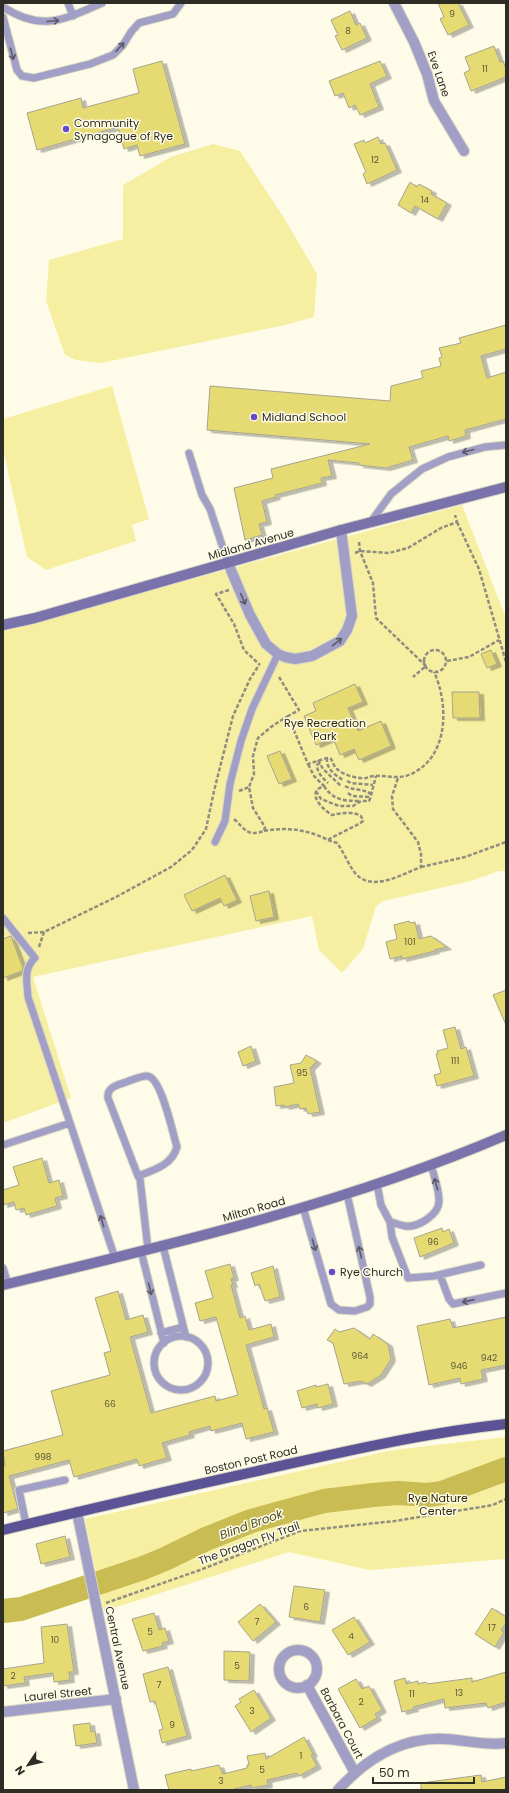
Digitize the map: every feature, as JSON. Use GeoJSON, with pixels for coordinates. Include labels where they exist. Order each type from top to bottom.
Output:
{"type":"FeatureCollection","features":[{"type":"Feature","properties":{"kind":"main road","name":"Boston Post Road"},"geometry":{"type":"LineString","coordinates":[[3,1530],[376,1444],[431,1434],[506,1424]]}},
{"type":"Feature","properties":{"kind":"street","name":"Eve Lane"},"geometry":{"type":"LineString","coordinates":[[394,3],[414,42],[427,74],[434,101],[464,151]]}},
{"type":"Feature","properties":{"kind":"street","name":"Midland Avenue"},"geometry":{"type":"LineString","coordinates":[[3,625],[57,612],[340,530],[506,487]]}},
{"type":"Feature","properties":{"kind":"street"},"geometry":{"type":"LineString","coordinates":[[228,563],[250,615],[266,644],[278,654],[296,658],[312,656],[328,649],[340,641],[347,630],[352,616],[340,530]]}},
{"type":"Feature","properties":{"kind":"street","name":"Milton Road"},"geometry":{"type":"LineString","coordinates":[[5,1284],[163,1246],[347,1194],[431,1165],[506,1135]]}},
{"type":"Feature","properties":{"kind":"street","name":"Central Avenue"},"geometry":{"type":"LineString","coordinates":[[77,1512],[134,1790]]}},
{"type":"Feature","properties":{"kind":"street","name":"Barbara Court"},"geometry":{"type":"LineString","coordinates":[[307,1685],[355,1773]]}},
{"type":"Feature","properties":{"kind":"street","name":"Laurel Street"},"geometry":{"type":"LineString","coordinates":[[3,1712],[116,1699]]}},
{"type":"Feature","properties":{"kind":"street"},"geometry":{"type":"LineString","coordinates":[[338,1790],[355,1773],[376,1758],[405,1744],[445,1739],[481,1744],[506,1743]]}},
{"type":"Feature","properties":{"kind":"lane"},"geometry":{"type":"LineString","coordinates":[[68,3],[73,16]]}},
{"type":"Feature","properties":{"kind":"lane"},"geometry":{"type":"LineString","coordinates":[[3,7],[27,20],[56,21],[73,16],[102,3]]}},
{"type":"Feature","properties":{"kind":"lane"},"geometry":{"type":"LineString","coordinates":[[3,17],[17,70],[22,76],[34,78],[90,64],[113,55],[123,45],[139,23],[173,14],[181,3]]}},
{"type":"Feature","properties":{"kind":"lane"},"geometry":{"type":"LineString","coordinates":[[370,523],[391,494],[422,469],[448,457],[485,447],[506,445]]}},
{"type":"Feature","properties":{"kind":"lane"},"geometry":{"type":"LineString","coordinates":[[189,453],[228,563]]}},
{"type":"Feature","properties":{"kind":"lane"},"geometry":{"type":"LineString","coordinates":[[215,842],[225,821],[230,784],[250,715],[278,654]]}},
{"type":"Feature","properties":{"kind":"lane"},"geometry":{"type":"LineString","coordinates":[[3,918],[35,958],[29,963],[26,973],[28,998],[115,1258]]}},
{"type":"Feature","properties":{"kind":"lane"},"geometry":{"type":"LineString","coordinates":[[138,1176],[158,1169],[171,1159],[177,1147],[164,1102],[156,1083],[153,1078],[147,1076],[116,1086],[110,1089],[107,1093],[138,1176],[144,1250],[164,1343]]}},
{"type":"Feature","properties":{"kind":"lane"},"geometry":{"type":"LineString","coordinates":[[3,1145],[70,1123]]}},
{"type":"Feature","properties":{"kind":"lane"},"geometry":{"type":"LineString","coordinates":[[390,1222],[406,1226],[418,1224],[435,1212],[439,1203],[431,1165]]}},
{"type":"Feature","properties":{"kind":"lane"},"geometry":{"type":"LineString","coordinates":[[377,1184],[381,1204],[390,1222],[392,1237],[408,1278],[440,1275],[481,1265]]}},
{"type":"Feature","properties":{"kind":"lane"},"geometry":{"type":"LineString","coordinates":[[303,1207],[331,1304],[339,1310],[355,1311],[367,1307],[370,1304],[370,1297],[347,1194]]}},
{"type":"Feature","properties":{"kind":"lane"},"geometry":{"type":"LineString","coordinates":[[163,1246],[186,1337]]}},
{"type":"Feature","properties":{"kind":"lane"},"geometry":{"type":"LineString","coordinates":[[3,1268],[5,1284]]}},
{"type":"Feature","properties":{"kind":"lane"},"geometry":{"type":"LineString","coordinates":[[440,1275],[449,1299],[453,1304],[506,1293]]}},
{"type":"Feature","properties":{"kind":"lane"},"geometry":{"type":"LineString","coordinates":[[161,1333],[183,1327]]}},
{"type":"Feature","properties":{"kind":"lane"},"geometry":{"type":"LineString","coordinates":[[186,1337],[198,1343],[204,1350],[207,1357],[207,1366],[205,1374],[200,1382],[194,1387],[185,1390],[176,1390],[168,1387],[161,1381],[156,1373],[154,1365],[155,1356],[159,1348],[164,1343],[174,1338],[186,1337]]}},
{"type":"Feature","properties":{"kind":"lane"},"geometry":{"type":"LineString","coordinates":[[26,1524],[19,1490],[65,1480]]}},
{"type":"Feature","properties":{"kind":"path"},"geometry":{"type":"LineString","coordinates":[[455,515],[478,570],[506,662]]}},
{"type":"Feature","properties":{"kind":"path"},"geometry":{"type":"LineString","coordinates":[[350,555],[360,551],[389,553],[408,548],[441,528],[458,522]]}},
{"type":"Feature","properties":{"kind":"path"},"geometry":{"type":"LineString","coordinates":[[327,758],[331,759],[337,770],[351,776],[364,778],[376,776],[398,778],[411,774],[424,765],[437,748],[443,723],[443,699],[434,672],[376,618],[374,583],[360,551],[359,542]]}},
{"type":"Feature","properties":{"kind":"path"},"geometry":{"type":"LineString","coordinates":[[231,589],[216,594],[234,624],[244,650],[263,668]]}},
{"type":"Feature","properties":{"kind":"path"},"geometry":{"type":"LineString","coordinates":[[447,661],[469,657],[499,640]]}},
{"type":"Feature","properties":{"kind":"path"},"geometry":{"type":"LineString","coordinates":[[426,666],[424,658],[431,650],[442,651],[447,661],[446,665],[441,671],[434,672]]}},
{"type":"Feature","properties":{"kind":"path"},"geometry":{"type":"LineString","coordinates":[[16,934],[44,932],[171,867],[192,850],[206,829],[233,716],[250,679],[259,665]]}},
{"type":"Feature","properties":{"kind":"path"},"geometry":{"type":"LineString","coordinates":[[412,678],[426,666]]}},
{"type":"Feature","properties":{"kind":"path"},"geometry":{"type":"LineString","coordinates":[[264,831],[265,827],[253,808],[249,787],[254,774],[253,756],[258,738],[271,726],[299,710],[279,677]]}},
{"type":"Feature","properties":{"kind":"path"},"geometry":{"type":"LineString","coordinates":[[288,716],[314,776],[335,798],[349,801],[369,801],[376,776]]}},
{"type":"Feature","properties":{"kind":"path"},"geometry":{"type":"LineString","coordinates":[[308,764],[319,762],[327,758]]}},
{"type":"Feature","properties":{"kind":"path"},"geometry":{"type":"LineString","coordinates":[[327,758],[328,766],[334,774],[343,780]]}},
{"type":"Feature","properties":{"kind":"path"},"geometry":{"type":"LineString","coordinates":[[319,762],[316,767],[328,783]]}},
{"type":"Feature","properties":{"kind":"path"},"geometry":{"type":"LineString","coordinates":[[319,762],[332,779],[341,786]]}},
{"type":"Feature","properties":{"kind":"path"},"geometry":{"type":"LineString","coordinates":[[398,778],[392,796],[393,809],[418,842],[421,854],[421,867]]}},
{"type":"Feature","properties":{"kind":"path"},"geometry":{"type":"LineString","coordinates":[[348,781],[351,783],[373,785]]}},
{"type":"Feature","properties":{"kind":"path"},"geometry":{"type":"LineString","coordinates":[[324,786],[319,787],[314,798],[327,812],[332,815],[340,813],[356,813],[361,816],[363,821],[328,840]]}},
{"type":"Feature","properties":{"kind":"path"},"geometry":{"type":"LineString","coordinates":[[345,786],[350,789],[364,789],[371,795]]}},
{"type":"Feature","properties":{"kind":"path"},"geometry":{"type":"LineString","coordinates":[[316,791],[321,799],[339,806],[353,806],[361,801]]}},
{"type":"Feature","properties":{"kind":"path"},"geometry":{"type":"LineString","coordinates":[[348,793],[352,796],[371,795]]}},
{"type":"Feature","properties":{"kind":"path"},"geometry":{"type":"LineString","coordinates":[[210,810],[214,812]]}},
{"type":"Feature","properties":{"kind":"path"},"geometry":{"type":"LineString","coordinates":[[232,817],[246,832],[256,834],[264,831],[293,828],[313,832],[337,843],[355,873],[366,880],[383,882],[421,867],[465,857],[506,842]]}},
{"type":"Feature","properties":{"kind":"path"},"geometry":{"type":"LineString","coordinates":[[35,958],[44,932]]}},
{"type":"Feature","properties":{"kind":"path","name":"The Dragon Fly Trail"},"geometry":{"type":"LineString","coordinates":[[96,1603],[200,1570],[300,1531],[395,1520],[493,1505],[506,1500]]}},
{"type":"Feature","properties":{"kind":"green space"},"geometry":{"type":"Polygon","coordinates":[[[213,144],[240,151],[284,218],[317,274],[314,317],[285,325],[101,363],[76,360],[65,355],[46,301],[49,260],[123,239],[123,185],[171,157],[213,144]]]}},
{"type":"Feature","properties":{"kind":"green space"},"geometry":{"type":"Polygon","coordinates":[[[112,386],[149,519],[132,525],[136,541],[46,570],[27,557],[3,449],[3,419],[112,386]]]}},
{"type":"Feature","properties":{"kind":"green space","name":"Rye Recreation Park"},"geometry":{"type":"Polygon","coordinates":[[[462,505],[506,618],[506,871],[499,871],[471,881],[383,901],[376,906],[363,949],[342,973],[319,950],[312,916],[33,977],[71,1098],[3,1123],[3,631],[462,505]]]}},
{"type":"Feature","properties":{"kind":"green space","name":"Rye Nature Center"},"geometry":{"type":"Polygon","coordinates":[[[506,1437],[506,1559],[370,1570],[289,1552],[104,1611],[85,1519],[393,1450],[506,1437]]]}},
{"type":"Feature","properties":{"kind":"building"},"geometry":{"type":"Polygon","coordinates":[[[438,3],[458,3],[469,25],[448,35],[440,19],[444,17],[438,3]]]}},
{"type":"Feature","properties":{"kind":"building"},"geometry":{"type":"Polygon","coordinates":[[[350,11],[356,25],[360,23],[367,38],[342,50],[335,36],[338,35],[331,20],[350,11]]]}},
{"type":"Feature","properties":{"kind":"building"},"geometry":{"type":"Polygon","coordinates":[[[494,46],[500,62],[503,61],[506,69],[506,77],[471,91],[464,73],[470,70],[465,57],[494,46]]]}},
{"type":"Feature","properties":{"kind":"building"},"geometry":{"type":"Polygon","coordinates":[[[162,61],[185,144],[140,156],[137,145],[124,149],[118,127],[37,150],[27,113],[81,98],[83,108],[139,93],[133,69],[162,61]]]}},
{"type":"Feature","properties":{"kind":"building"},"geometry":{"type":"Polygon","coordinates":[[[380,61],[387,76],[370,84],[379,107],[360,115],[355,105],[349,108],[343,93],[335,96],[329,81],[380,61]]]}},
{"type":"Feature","properties":{"kind":"building"},"geometry":{"type":"Polygon","coordinates":[[[378,137],[381,144],[385,143],[397,170],[367,184],[363,174],[366,172],[354,144],[364,140],[365,143],[378,137]]]}},
{"type":"Feature","properties":{"kind":"building"},"geometry":{"type":"Polygon","coordinates":[[[410,182],[417,187],[419,184],[432,191],[431,194],[447,203],[438,219],[415,206],[411,213],[398,205],[410,182]]]}},
{"type":"Feature","properties":{"kind":"building","name":"Midland School"},"geometry":{"type":"Polygon","coordinates":[[[506,325],[506,349],[481,356],[487,378],[506,372],[506,419],[465,430],[466,436],[449,441],[448,436],[409,447],[413,460],[386,468],[359,465],[359,463],[328,460],[332,476],[321,478],[322,483],[275,495],[276,497],[262,501],[267,522],[259,524],[262,535],[245,540],[234,488],[273,478],[271,469],[370,444],[207,430],[210,386],[390,401],[391,386],[423,378],[421,371],[441,366],[439,358],[442,357],[439,348],[461,343],[459,338],[506,325]]]}},
{"type":"Feature","properties":{"kind":"building"},"geometry":{"type":"Polygon","coordinates":[[[491,650],[497,664],[487,668],[481,654],[491,650]]]}},
{"type":"Feature","properties":{"kind":"building"},"geometry":{"type":"Polygon","coordinates":[[[355,684],[363,702],[348,708],[358,731],[381,721],[391,746],[359,760],[354,749],[340,755],[333,738],[316,745],[304,716],[316,711],[313,703],[355,684]]]}},
{"type":"Feature","properties":{"kind":"building"},"geometry":{"type":"Polygon","coordinates":[[[452,692],[479,692],[480,718],[453,718],[452,692]]]}},
{"type":"Feature","properties":{"kind":"building"},"geometry":{"type":"Polygon","coordinates":[[[280,751],[292,779],[279,784],[267,756],[280,751]]]}},
{"type":"Feature","properties":{"kind":"building"},"geometry":{"type":"Polygon","coordinates":[[[225,875],[237,900],[224,906],[220,898],[192,911],[184,895],[225,875]]]}},
{"type":"Feature","properties":{"kind":"building"},"geometry":{"type":"Polygon","coordinates":[[[269,891],[274,917],[256,921],[250,896],[269,891]]]}},
{"type":"Feature","properties":{"kind":"building"},"geometry":{"type":"Polygon","coordinates":[[[409,921],[410,923],[415,922],[419,939],[431,936],[447,947],[402,959],[402,956],[390,959],[386,942],[397,939],[394,925],[409,921]]]}},
{"type":"Feature","properties":{"kind":"building"},"geometry":{"type":"Polygon","coordinates":[[[11,936],[23,968],[22,971],[3,978],[3,939],[11,936]]]}},
{"type":"Feature","properties":{"kind":"building"},"geometry":{"type":"Polygon","coordinates":[[[506,990],[506,1025],[493,995],[506,990]]]}},
{"type":"Feature","properties":{"kind":"building"},"geometry":{"type":"Polygon","coordinates":[[[455,1027],[461,1049],[466,1047],[474,1076],[437,1086],[434,1075],[441,1073],[436,1054],[438,1054],[437,1051],[448,1048],[443,1030],[455,1027]]]}},
{"type":"Feature","properties":{"kind":"building"},"geometry":{"type":"Polygon","coordinates":[[[251,1046],[256,1061],[243,1066],[238,1052],[251,1046]]]}},
{"type":"Feature","properties":{"kind":"building"},"geometry":{"type":"Polygon","coordinates":[[[306,1055],[317,1061],[310,1068],[320,1112],[308,1114],[306,1108],[300,1109],[298,1104],[285,1107],[284,1105],[276,1106],[274,1087],[294,1083],[290,1065],[301,1063],[306,1055]]]}},
{"type":"Feature","properties":{"kind":"building"},"geometry":{"type":"Polygon","coordinates":[[[42,1158],[49,1183],[59,1180],[63,1196],[55,1198],[57,1206],[26,1215],[24,1208],[16,1210],[14,1202],[3,1205],[3,1190],[19,1185],[13,1167],[42,1158]]]}},
{"type":"Feature","properties":{"kind":"building"},"geometry":{"type":"Polygon","coordinates":[[[442,1228],[443,1232],[449,1229],[454,1243],[420,1257],[414,1238],[442,1228]]]}},
{"type":"Feature","properties":{"kind":"building"},"geometry":{"type":"Polygon","coordinates":[[[230,1264],[234,1278],[231,1279],[233,1285],[231,1285],[240,1318],[245,1316],[249,1330],[271,1324],[274,1337],[246,1345],[264,1409],[267,1408],[274,1432],[246,1439],[242,1423],[211,1431],[210,1426],[189,1432],[190,1435],[162,1443],[167,1458],[139,1466],[137,1459],[74,1477],[69,1460],[9,1476],[18,1509],[3,1513],[3,1466],[5,1466],[3,1451],[63,1435],[51,1391],[110,1375],[104,1353],[111,1351],[95,1298],[118,1291],[126,1320],[143,1315],[148,1332],[130,1337],[151,1413],[215,1396],[216,1401],[238,1395],[216,1317],[200,1321],[195,1303],[213,1298],[205,1271],[230,1264]]]}},
{"type":"Feature","properties":{"kind":"building"},"geometry":{"type":"Polygon","coordinates":[[[273,1266],[280,1297],[265,1301],[259,1284],[255,1286],[251,1273],[273,1266]]]}},
{"type":"Feature","properties":{"kind":"building"},"geometry":{"type":"Polygon","coordinates":[[[506,1317],[506,1365],[481,1370],[483,1379],[461,1384],[460,1378],[429,1385],[417,1326],[450,1319],[453,1328],[506,1317]]]}},
{"type":"Feature","properties":{"kind":"building"},"geometry":{"type":"Polygon","coordinates":[[[354,1328],[370,1339],[373,1334],[388,1344],[391,1359],[381,1375],[367,1384],[361,1381],[344,1384],[333,1343],[327,1340],[335,1329],[339,1332],[354,1328]]]}},
{"type":"Feature","properties":{"kind":"building"},"geometry":{"type":"Polygon","coordinates":[[[328,1384],[333,1404],[318,1408],[317,1404],[302,1408],[297,1391],[316,1385],[316,1387],[328,1384]]]}},
{"type":"Feature","properties":{"kind":"building"},"geometry":{"type":"Polygon","coordinates":[[[65,1536],[70,1557],[41,1564],[36,1544],[65,1536]]]}},
{"type":"Feature","properties":{"kind":"building"},"geometry":{"type":"Polygon","coordinates":[[[294,1586],[325,1590],[320,1622],[289,1617],[294,1586]]]}},
{"type":"Feature","properties":{"kind":"building"},"geometry":{"type":"Polygon","coordinates":[[[260,1604],[276,1622],[253,1641],[238,1622],[260,1604]]]}},
{"type":"Feature","properties":{"kind":"building"},"geometry":{"type":"Polygon","coordinates":[[[492,1608],[506,1617],[506,1623],[501,1630],[504,1632],[495,1647],[475,1634],[492,1608]]]}},
{"type":"Feature","properties":{"kind":"building"},"geometry":{"type":"Polygon","coordinates":[[[154,1613],[159,1630],[165,1628],[169,1641],[162,1643],[163,1646],[143,1651],[132,1619],[154,1613]]]}},
{"type":"Feature","properties":{"kind":"building"},"geometry":{"type":"Polygon","coordinates":[[[354,1617],[370,1642],[348,1655],[332,1630],[354,1617]]]}},
{"type":"Feature","properties":{"kind":"building"},"geometry":{"type":"Polygon","coordinates":[[[67,1624],[74,1672],[69,1672],[70,1680],[54,1682],[53,1673],[24,1677],[25,1683],[3,1686],[3,1669],[44,1663],[41,1627],[67,1624]]]}},
{"type":"Feature","properties":{"kind":"building"},"geometry":{"type":"Polygon","coordinates":[[[224,1651],[250,1652],[249,1681],[224,1680],[224,1651]]]}},
{"type":"Feature","properties":{"kind":"building"},"geometry":{"type":"Polygon","coordinates":[[[168,1667],[187,1736],[162,1743],[159,1730],[163,1729],[155,1701],[150,1702],[143,1674],[168,1667]]]}},
{"type":"Feature","properties":{"kind":"building"},"geometry":{"type":"Polygon","coordinates":[[[506,1672],[506,1702],[488,1708],[486,1703],[445,1708],[444,1699],[413,1707],[414,1709],[402,1712],[394,1681],[405,1678],[406,1684],[418,1681],[418,1684],[426,1682],[427,1684],[472,1678],[472,1682],[506,1672]]]}},
{"type":"Feature","properties":{"kind":"building"},"geometry":{"type":"Polygon","coordinates":[[[356,1679],[362,1689],[369,1686],[382,1710],[375,1714],[377,1718],[360,1728],[338,1689],[356,1679]]]}},
{"type":"Feature","properties":{"kind":"building"},"geometry":{"type":"Polygon","coordinates":[[[254,1690],[271,1718],[251,1732],[235,1706],[241,1702],[239,1699],[254,1690]]]}},
{"type":"Feature","properties":{"kind":"building"},"geometry":{"type":"Polygon","coordinates":[[[90,1723],[91,1732],[95,1731],[97,1743],[76,1746],[73,1725],[90,1723]]]}},
{"type":"Feature","properties":{"kind":"building"},"geometry":{"type":"Polygon","coordinates":[[[304,1737],[313,1754],[311,1755],[317,1766],[299,1776],[297,1773],[267,1780],[268,1785],[252,1788],[251,1785],[230,1790],[169,1790],[165,1775],[219,1765],[223,1774],[247,1768],[247,1765],[249,1765],[247,1756],[265,1753],[266,1759],[304,1737]]]}},
{"type":"Feature","properties":{"kind":"building"},"geometry":{"type":"Polygon","coordinates":[[[481,1775],[482,1782],[506,1777],[506,1790],[421,1790],[421,1783],[481,1775]]]}},
{"type":"Feature","properties":{"kind":"waterway","name":"Blind Brook"},"geometry":{"type":"LineString","coordinates":[[3,1611],[21,1609],[143,1568],[206,1539],[251,1521],[324,1501],[398,1493],[428,1495],[442,1493],[506,1469]]}},
{"type":"Feature","properties":{"kind":"place","name":"Community Synagogue of Rye"},"geometry":{"type":"Point","coordinates":[66,129]}},
{"type":"Feature","properties":{"kind":"place","name":"Midland School"},"geometry":{"type":"Point","coordinates":[254,417]}},
{"type":"Feature","properties":{"kind":"place","name":"Rye Church"},"geometry":{"type":"Point","coordinates":[332,1272]}}]}
